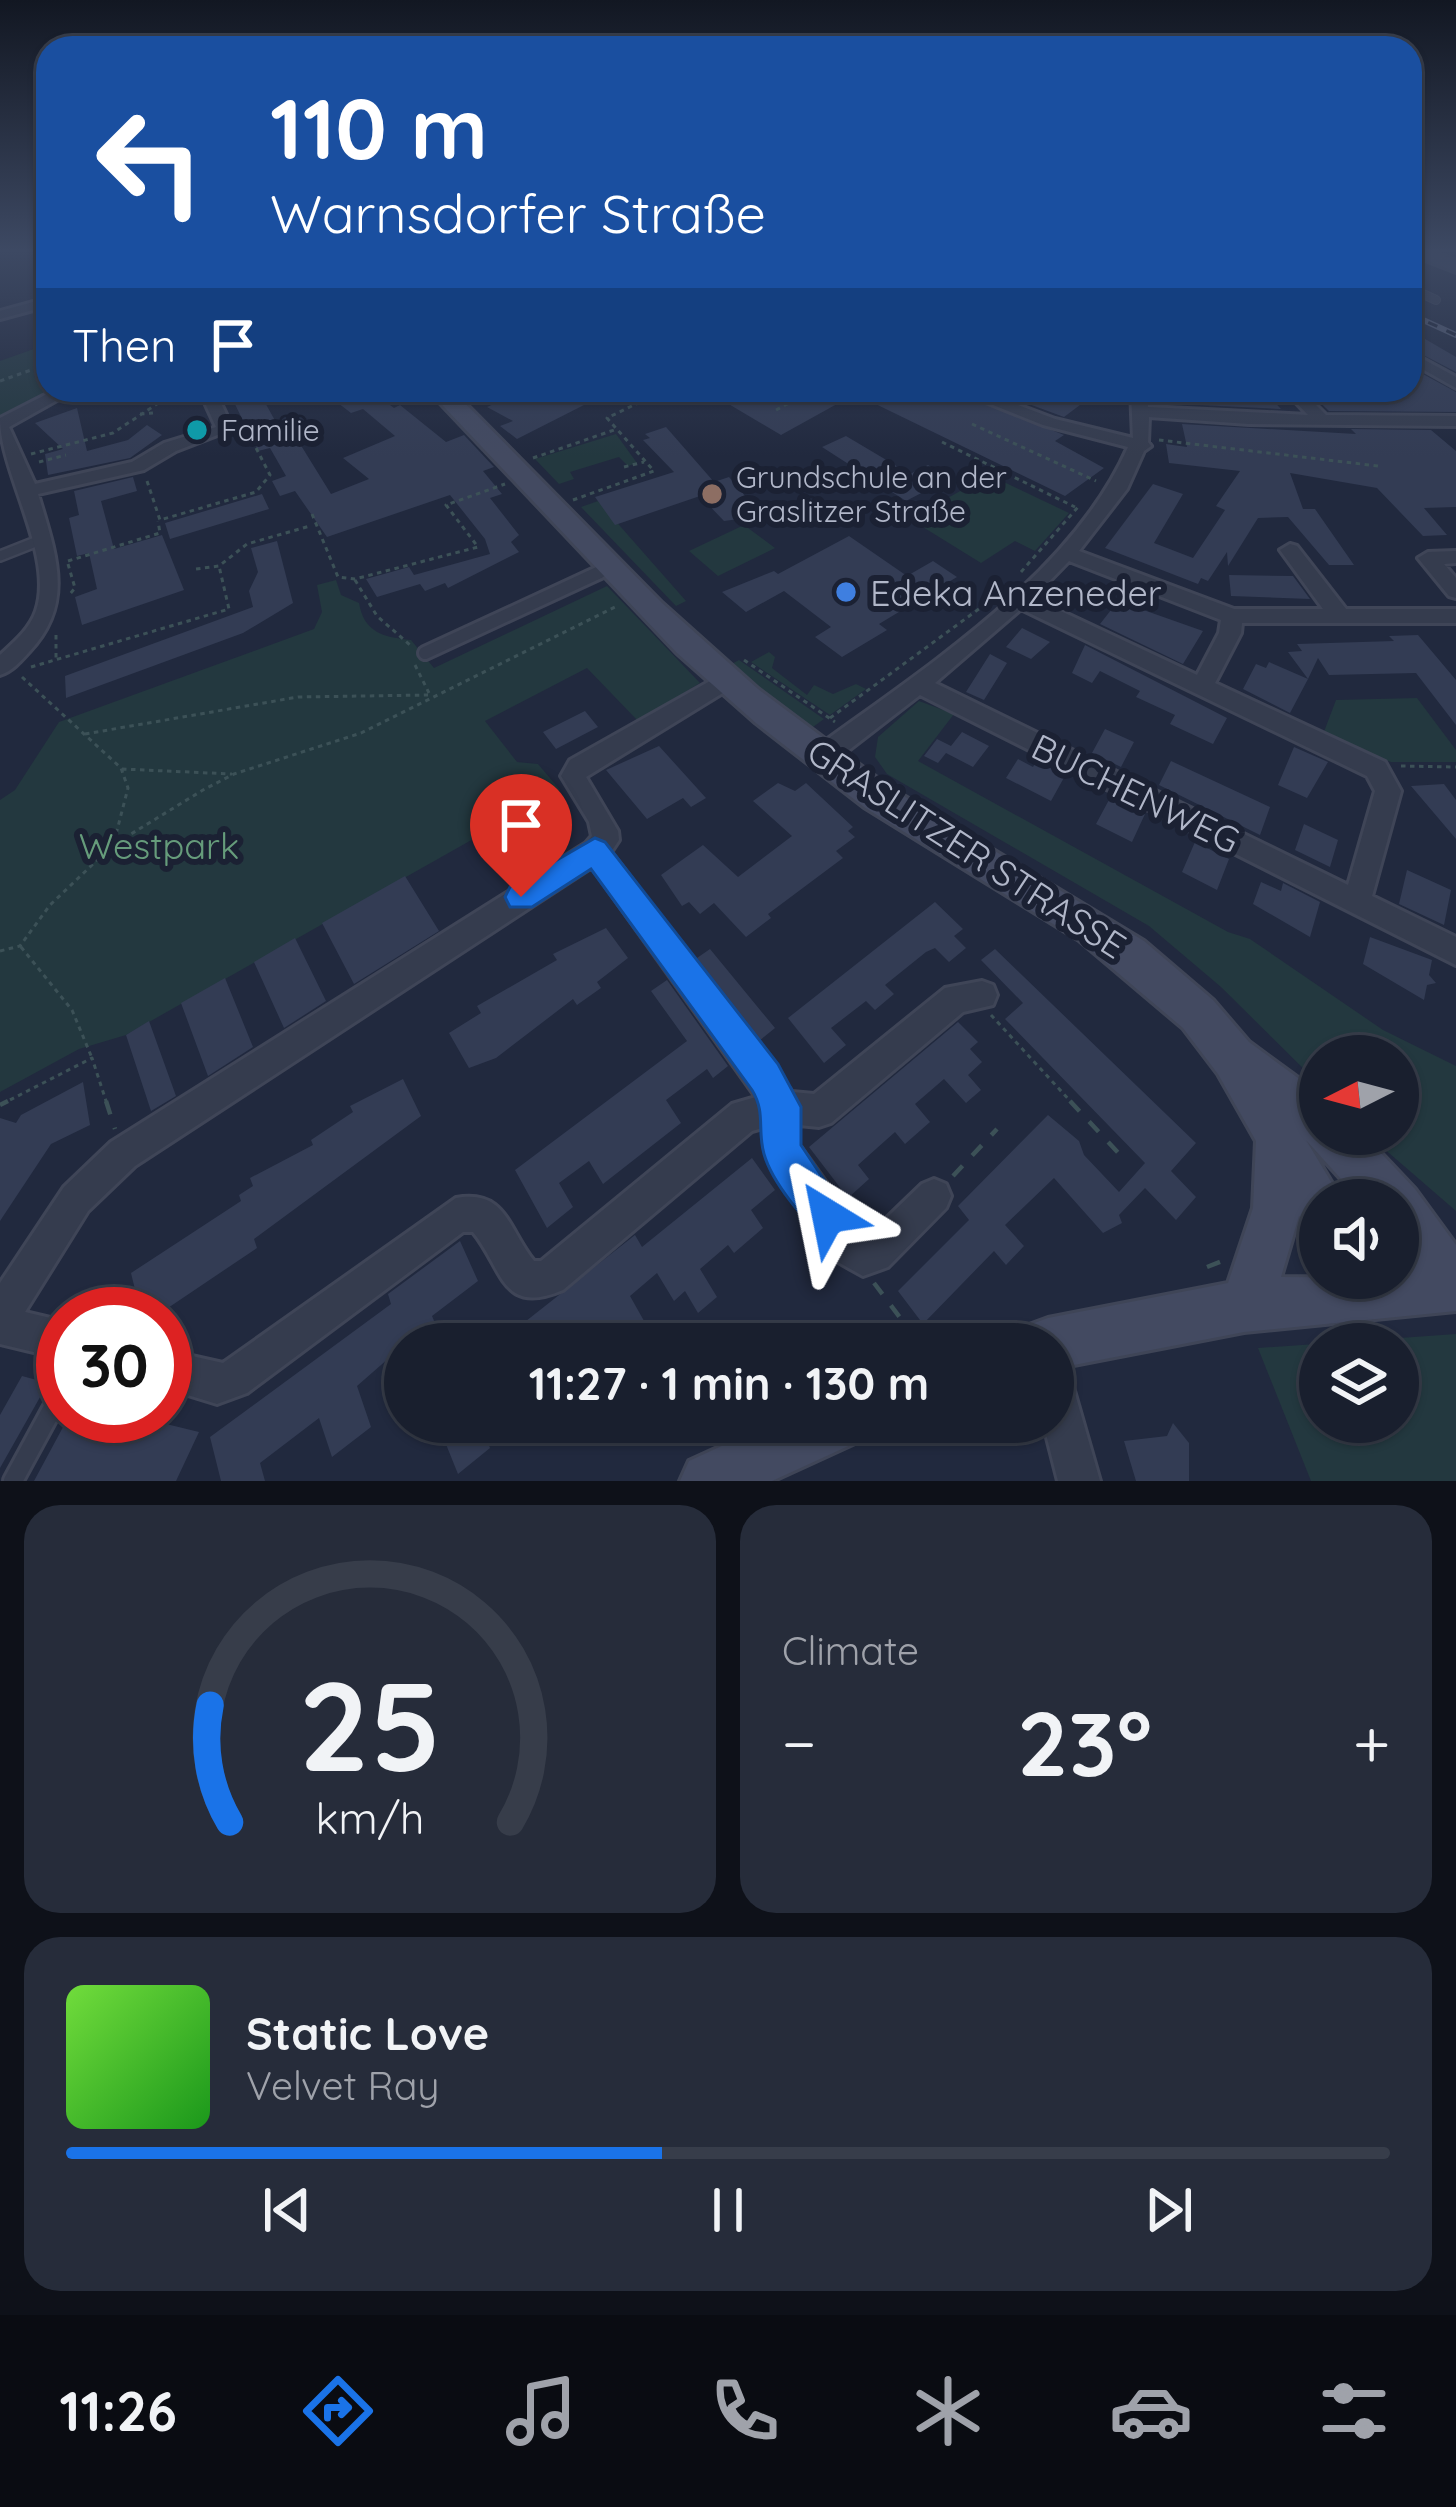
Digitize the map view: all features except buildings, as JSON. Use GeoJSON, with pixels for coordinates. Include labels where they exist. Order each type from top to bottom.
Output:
{"type":"FeatureCollection","features":[{"type":"Feature","properties":{"kind":"street"},"geometry":{"type":"LineString","coordinates":[[1422,363],[1456,382]]}},
{"type":"Feature","properties":{"kind":"street"},"geometry":{"type":"LineString","coordinates":[[0,667],[26,642],[50,602],[19,463],[0,425],[44,402]]}},
{"type":"Feature","properties":{"kind":"street"},"geometry":{"type":"LineString","coordinates":[[26,491],[141,464],[170,447],[222,432],[215,402]]}},
{"type":"Feature","properties":{"kind":"street","name":"GRASLITZER STRASSE"},"geometry":{"type":"LineString","coordinates":[[453,402],[537,475],[613,566],[735,670],[835,736],[896,810],[1112,938],[1237,1056],[1299,1130],[1282,1183],[1276,1224],[1244,1306]]}},
{"type":"Feature","properties":{"kind":"street"},"geometry":{"type":"LineString","coordinates":[[996,402],[1049,422],[1144,442]]}},
{"type":"Feature","properties":{"kind":"street"},"geometry":{"type":"LineString","coordinates":[[835,736],[916,683],[1012,590],[1066,554],[1118,490],[1144,442],[1143,402]]}},
{"type":"Feature","properties":{"kind":"street"},"geometry":{"type":"LineString","coordinates":[[1304,402],[1322,420]]}},
{"type":"Feature","properties":{"kind":"street"},"geometry":{"type":"LineString","coordinates":[[1147,412],[1456,422]]}},
{"type":"Feature","properties":{"kind":"street"},"geometry":{"type":"LineString","coordinates":[[1290,550],[1339,615]]}},
{"type":"Feature","properties":{"kind":"street"},"geometry":{"type":"LineString","coordinates":[[1066,554],[1232,616],[1456,616]]}},
{"type":"Feature","properties":{"kind":"street"},"geometry":{"type":"LineString","coordinates":[[1456,557],[1428,558],[1456,591]]}},
{"type":"Feature","properties":{"kind":"street"},"geometry":{"type":"LineString","coordinates":[[1012,590],[1201,688],[1376,769],[1388,791],[1357,901]]}},
{"type":"Feature","properties":{"kind":"street"},"geometry":{"type":"LineString","coordinates":[[1201,688],[1230,633],[1232,616]]}},
{"type":"Feature","properties":{"kind":"street"},"geometry":{"type":"LineString","coordinates":[[36,1332],[0,1321],[76,1199],[123,1154],[595,851],[606,840],[606,826],[577,785],[573,776],[579,767],[735,670]]}},
{"type":"Feature","properties":{"kind":"street","name":"BUCHENWEG"},"geometry":{"type":"LineString","coordinates":[[916,683],[1456,952]]}},
{"type":"Feature","properties":{"kind":"street"},"geometry":{"type":"LineString","coordinates":[[595,851],[783,1107],[782,1150],[851,1249],[863,1258],[875,1254],[934,1196]]}},
{"type":"Feature","properties":{"kind":"street"},"geometry":{"type":"LineString","coordinates":[[192,1377],[217,1384],[233,1379],[456,1216],[477,1212],[488,1220],[513,1270],[529,1282],[550,1277],[744,1116],[783,1107],[818,1111],[956,998],[982,995]]}},
{"type":"Feature","properties":{"kind":"street"},"geometry":{"type":"LineString","coordinates":[[1350,1155],[1373,1179]]}},
{"type":"Feature","properties":{"kind":"street"},"geometry":{"type":"LineString","coordinates":[[1074,1339],[1244,1306],[1429,1285]]}},
{"type":"Feature","properties":{"kind":"street"},"geometry":{"type":"LineString","coordinates":[[709,1481],[791,1443]]}},
{"type":"Feature","properties":{"kind":"street"},"geometry":{"type":"LineString","coordinates":[[1068,1443],[1079,1481]]}},
{"type":"Feature","properties":{"kind":"lane"},"geometry":{"type":"LineString","coordinates":[[0,556],[38,542]]}},
{"type":"Feature","properties":{"kind":"lane"},"geometry":{"type":"LineString","coordinates":[[424,653],[613,566]]}},
{"type":"Feature","properties":{"kind":"lane"},"geometry":{"type":"LineString","coordinates":[[13,1481],[36,1439]]}},
{"type":"Feature","properties":{"kind":"path"},"geometry":{"type":"LineString","coordinates":[[0,381],[36,368]]}},
{"type":"Feature","properties":{"kind":"path"},"geometry":{"type":"LineString","coordinates":[[19,463],[113,433],[159,402]]}},
{"type":"Feature","properties":{"kind":"path"},"geometry":{"type":"LineString","coordinates":[[640,402],[607,418],[659,477]]}},
{"type":"Feature","properties":{"kind":"path"},"geometry":{"type":"LineString","coordinates":[[776,410],[791,402]]}},
{"type":"Feature","properties":{"kind":"path"},"geometry":{"type":"LineString","coordinates":[[138,414],[153,413]]}},
{"type":"Feature","properties":{"kind":"path"},"geometry":{"type":"LineString","coordinates":[[735,670],[835,736],[1012,590],[1098,482],[972,424]]}},
{"type":"Feature","properties":{"kind":"path"},"geometry":{"type":"LineString","coordinates":[[312,514],[338,577],[356,580],[403,562],[438,562],[478,547],[446,505],[537,475],[531,459],[616,428]]}},
{"type":"Feature","properties":{"kind":"path"},"geometry":{"type":"LineString","coordinates":[[160,520],[256,492],[270,475],[254,444],[222,432]]}},
{"type":"Feature","properties":{"kind":"path"},"geometry":{"type":"LineString","coordinates":[[113,433],[124,438]]}},
{"type":"Feature","properties":{"kind":"path"},"geometry":{"type":"LineString","coordinates":[[942,442],[1077,508]]}},
{"type":"Feature","properties":{"kind":"path"},"geometry":{"type":"LineString","coordinates":[[1144,442],[1378,466]]}},
{"type":"Feature","properties":{"kind":"path"},"geometry":{"type":"LineString","coordinates":[[19,463],[66,455]]}},
{"type":"Feature","properties":{"kind":"path"},"geometry":{"type":"LineString","coordinates":[[624,467],[646,462]]}},
{"type":"Feature","properties":{"kind":"path"},"geometry":{"type":"LineString","coordinates":[[82,557],[160,533],[141,464]]}},
{"type":"Feature","properties":{"kind":"path"},"geometry":{"type":"LineString","coordinates":[[586,515],[571,500],[654,470]]}},
{"type":"Feature","properties":{"kind":"path"},"geometry":{"type":"LineString","coordinates":[[196,569],[219,566],[247,544],[313,525]]}},
{"type":"Feature","properties":{"kind":"path"},"geometry":{"type":"LineString","coordinates":[[113,845],[128,788],[121,768],[16,671],[229,609],[219,566]]}},
{"type":"Feature","properties":{"kind":"path"},"geometry":{"type":"LineString","coordinates":[[356,580],[377,616],[424,653],[414,670],[430,695]]}},
{"type":"Feature","properties":{"kind":"path"},"geometry":{"type":"LineString","coordinates":[[0,951],[20,946],[50,905],[113,845],[234,774],[361,733],[625,602]]}},
{"type":"Feature","properties":{"kind":"path"},"geometry":{"type":"LineString","coordinates":[[55,616],[56,659]]}},
{"type":"Feature","properties":{"kind":"path"},"geometry":{"type":"LineString","coordinates":[[86,734],[308,695],[361,690],[430,695]]}},
{"type":"Feature","properties":{"kind":"path"},"geometry":{"type":"LineString","coordinates":[[1376,769],[1456,767]]}},
{"type":"Feature","properties":{"kind":"path"},"geometry":{"type":"LineString","coordinates":[[121,768],[234,774]]}},
{"type":"Feature","properties":{"kind":"path"},"geometry":{"type":"LineString","coordinates":[[20,946],[72,1010],[123,1154]]}},
{"type":"Feature","properties":{"kind":"path"},"geometry":{"type":"LineString","coordinates":[[982,995],[994,1022],[1124,1159]]}},
{"type":"Feature","properties":{"kind":"path"},"geometry":{"type":"LineString","coordinates":[[0,1105],[92,1058]]}},
{"type":"Feature","properties":{"kind":"path"},"geometry":{"type":"LineString","coordinates":[[934,1196],[997,1129]]}},
{"type":"Feature","properties":{"kind":"path"},"geometry":{"type":"LineString","coordinates":[[863,1258],[867,1274],[904,1323]]}},
{"type":"Feature","properties":{"kind":"green space"},"geometry":{"type":"Polygon","coordinates":[[[36,348],[36,399],[0,418],[0,361],[36,348]]]}},
{"type":"Feature","properties":{"kind":"green space"},"geometry":{"type":"Polygon","coordinates":[[[616,434],[637,463],[628,466],[619,457],[570,472],[574,479],[559,484],[535,459],[616,434]]]}},
{"type":"Feature","properties":{"kind":"green space"},"geometry":{"type":"Polygon","coordinates":[[[989,475],[1069,513],[1035,551],[1015,541],[981,563],[910,519],[989,475]]]}},
{"type":"Feature","properties":{"kind":"green space"},"geometry":{"type":"Polygon","coordinates":[[[598,501],[686,601],[676,606],[581,507],[598,501]]]}},
{"type":"Feature","properties":{"kind":"green space"},"geometry":{"type":"Polygon","coordinates":[[[744,525],[775,548],[718,576],[689,551],[744,525]]]}},
{"type":"Feature","properties":{"kind":"green space","name":"Westpark"},"geometry":{"type":"Polygon","coordinates":[[[336,580],[341,595],[359,603],[371,627],[411,640],[434,668],[607,586],[700,683],[638,721],[587,668],[485,721],[517,762],[538,764],[560,790],[126,1035],[79,1049],[0,1092],[0,800],[15,790],[59,722],[314,629],[322,612],[317,585],[336,580]]]}},
{"type":"Feature","properties":{"kind":"green space"},"geometry":{"type":"Polygon","coordinates":[[[769,652],[775,657],[772,668],[807,695],[814,685],[833,694],[856,684],[866,689],[830,715],[751,662],[769,652]]]}},
{"type":"Feature","properties":{"kind":"green space"},"geometry":{"type":"Polygon","coordinates":[[[739,660],[824,719],[813,727],[801,724],[728,666],[739,660]]]}},
{"type":"Feature","properties":{"kind":"green space"},"geometry":{"type":"Polygon","coordinates":[[[1417,698],[1456,750],[1456,762],[1391,762],[1322,737],[1336,700],[1417,698]]]}},
{"type":"Feature","properties":{"kind":"green space"},"geometry":{"type":"Polygon","coordinates":[[[919,701],[954,714],[918,761],[1228,932],[1250,939],[1393,1035],[1299,1035],[1299,1064],[1221,987],[1149,926],[887,774],[875,757],[878,737],[919,701]]]}},
{"type":"Feature","properties":{"kind":"green space"},"geometry":{"type":"Polygon","coordinates":[[[1419,1048],[1456,1066],[1456,1211],[1391,1155],[1419,1155],[1419,1048]]]}},
{"type":"Feature","properties":{"kind":"green space"},"geometry":{"type":"Polygon","coordinates":[[[1456,1334],[1456,1481],[1311,1481],[1258,1348],[1299,1345],[1299,1443],[1419,1443],[1419,1337],[1456,1334]]]}},
{"type":"Feature","properties":{"kind":"railway"},"geometry":{"type":"LineString","coordinates":[[1422,319],[1456,335]]}},
{"type":"Feature","properties":{"kind":"place","name":"Familie"},"geometry":{"type":"Point","coordinates":[197,430]}},
{"type":"Feature","properties":{"kind":"place","name":"Grundschule an der Graslitzer Straße"},"geometry":{"type":"Point","coordinates":[712,494]}},
{"type":"Feature","properties":{"kind":"place","name":"Edeka Anzeneder"},"geometry":{"type":"Point","coordinates":[846,592]}},
{"type":"Feature","properties":{"kind":"route"},"geometry":{"type":"LineString","coordinates":[[521,897],[595,851],[765,1077],[783,1107],[782,1150],[828,1216]]}}]}
